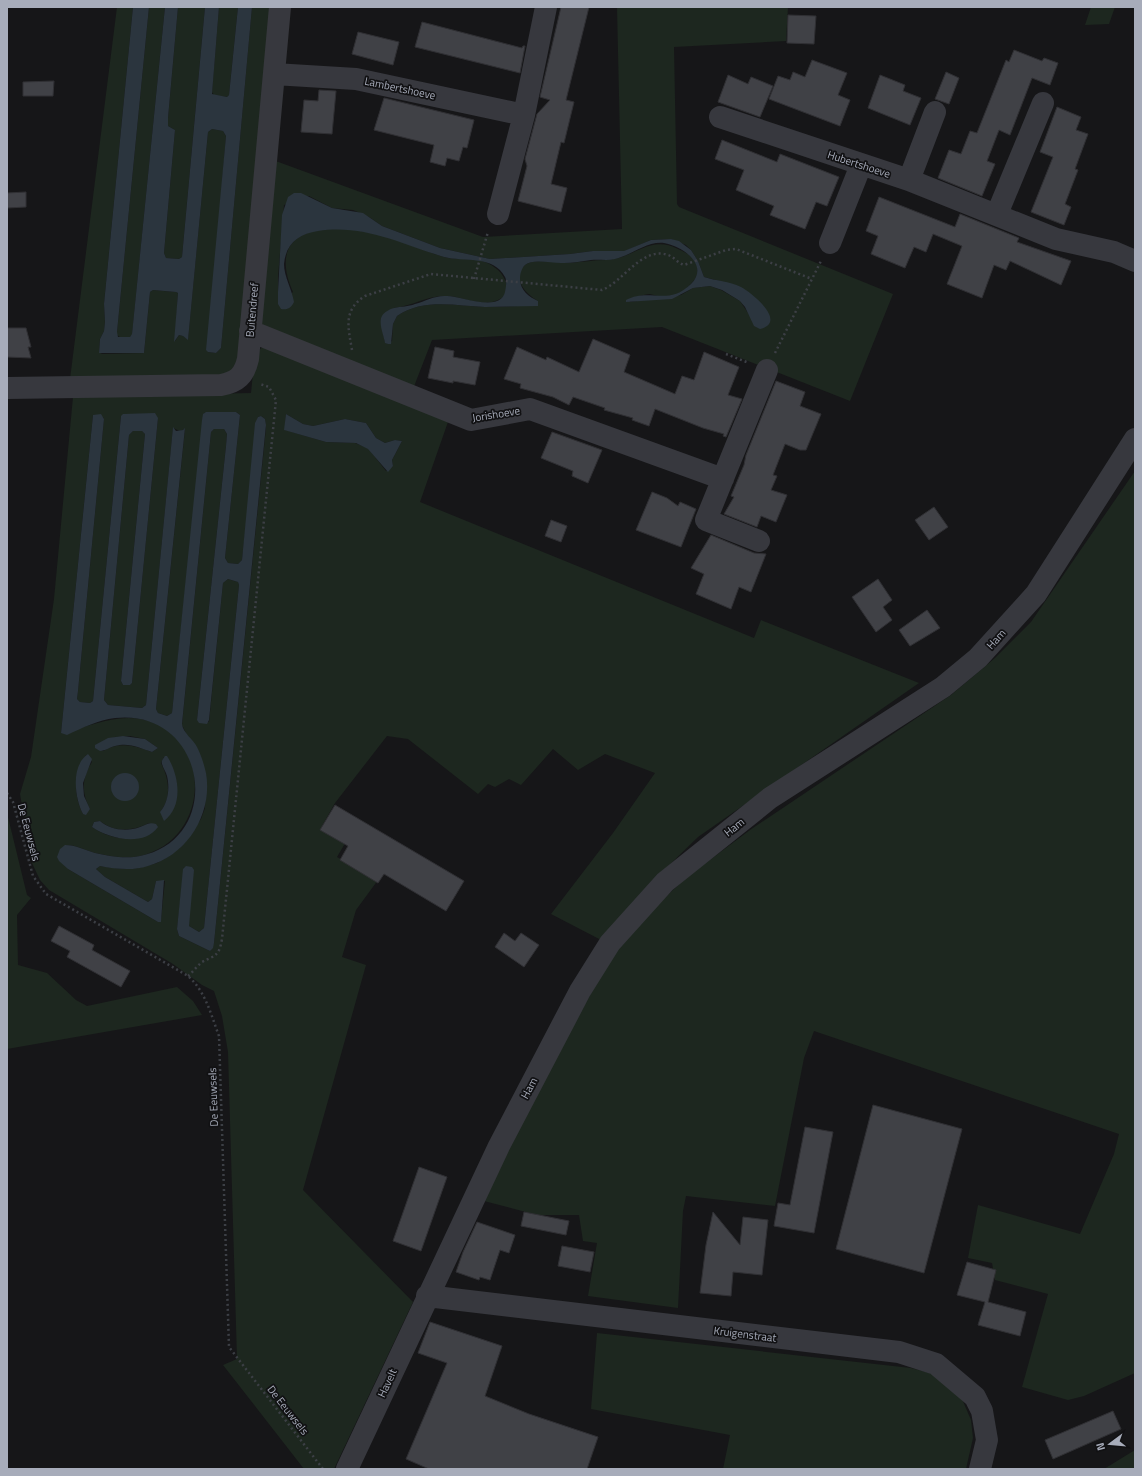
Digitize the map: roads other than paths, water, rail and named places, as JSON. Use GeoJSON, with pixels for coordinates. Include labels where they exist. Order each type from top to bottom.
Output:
{"type":"FeatureCollection","features":[{"type":"Feature","properties":{"kind":"street","name":"Buitendreef"},"geometry":{"type":"LineString","coordinates":[[7,388],[221,385],[233,383],[245,372],[248,359],[280,7]]}},
{"type":"Feature","properties":{"kind":"street"},"geometry":{"type":"LineString","coordinates":[[498,214],[524,115],[546,7]]}},
{"type":"Feature","properties":{"kind":"street","name":"Lambertshoeve"},"geometry":{"type":"LineString","coordinates":[[274,74],[356,79],[524,115]]}},
{"type":"Feature","properties":{"kind":"street"},"geometry":{"type":"LineString","coordinates":[[997,214],[1043,104]]}},
{"type":"Feature","properties":{"kind":"street"},"geometry":{"type":"LineString","coordinates":[[909,180],[935,112]]}},
{"type":"Feature","properties":{"kind":"street","name":"Hubertshoeve"},"geometry":{"type":"LineString","coordinates":[[720,117],[909,180],[997,214],[1056,239],[1114,252],[1135,261]]}},
{"type":"Feature","properties":{"kind":"street"},"geometry":{"type":"LineString","coordinates":[[830,243],[861,165]]}},
{"type":"Feature","properties":{"kind":"street","name":"Jorishoeve"},"geometry":{"type":"LineString","coordinates":[[250,331],[471,420],[530,409],[723,479]]}},
{"type":"Feature","properties":{"kind":"street"},"geometry":{"type":"LineString","coordinates":[[759,542],[706,520],[767,370]]}},
{"type":"Feature","properties":{"kind":"street","name":"Ham"},"geometry":{"type":"LineString","coordinates":[[427,1296],[499,1146],[580,991],[610,943],[665,882],[770,798],[943,687],[978,658],[1036,594],[1135,439]]}},
{"type":"Feature","properties":{"kind":"street","name":"Havelt"},"geometry":{"type":"LineString","coordinates":[[347,1469],[427,1296]]}},
{"type":"Feature","properties":{"kind":"street","name":"Kruigenstraat"},"geometry":{"type":"LineString","coordinates":[[427,1296],[899,1352],[936,1364],[975,1396],[982,1411],[987,1440],[980,1469]]}}]}
